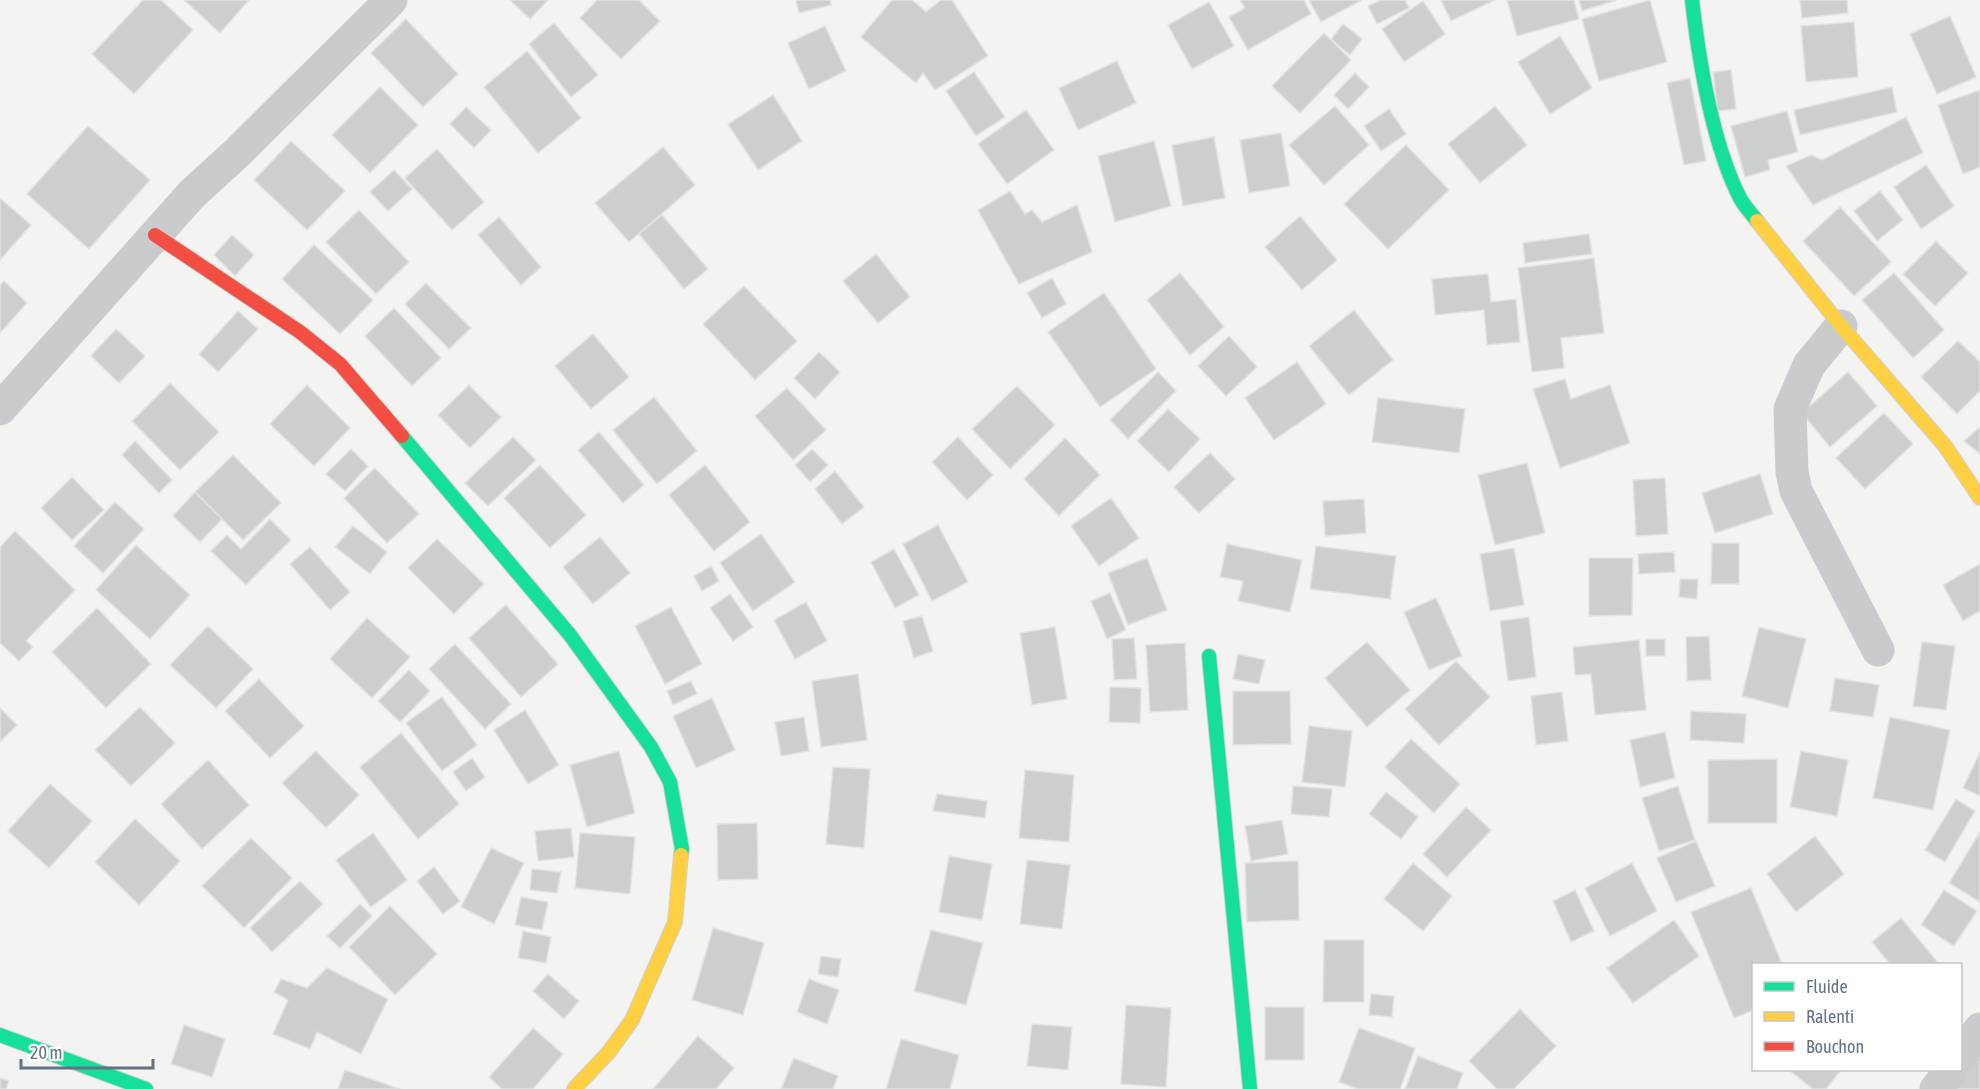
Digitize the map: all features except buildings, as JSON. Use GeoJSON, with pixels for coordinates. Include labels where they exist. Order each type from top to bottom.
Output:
{"type":"FeatureCollection","features":[{"type":"Feature","properties":{"kind":"street"},"geometry":{"type":"LineString","coordinates":[[0,409],[192,194],[239,151],[391,0]]}},
{"type":"Feature","properties":{"kind":"street"},"geometry":{"type":"LineString","coordinates":[[1692,0],[1695,40],[1702,78],[1742,200],[1841,326],[1944,446],[1980,498]]}},
{"type":"Feature","properties":{"kind":"street"},"geometry":{"type":"LineString","coordinates":[[155,235],[300,332],[340,364],[570,635],[651,747],[670,782],[682,849],[675,922],[632,1020],[609,1052],[574,1089]]}},
{"type":"Feature","properties":{"kind":"street"},"geometry":{"type":"LineString","coordinates":[[1841,326],[1809,365],[1790,409],[1792,472],[1796,491],[1878,650]]}},
{"type":"Feature","properties":{"kind":"street"},"geometry":{"type":"LineString","coordinates":[[1209,656],[1250,1089]]}},
{"type":"Feature","properties":{"kind":"street"},"geometry":{"type":"LineString","coordinates":[[1962,1053],[1980,1029]]}},
{"type":"Feature","properties":{"kind":"street"},"geometry":{"type":"LineString","coordinates":[[0,1035],[146,1089]]}},
{"type":"Feature","properties":{"kind":"street"},"geometry":{"type":"LineString","coordinates":[[1936,1089],[1950,1071]]}},
{"type":"Feature","properties":{"kind":"traffic: fast"},"geometry":{"type":"LineString","coordinates":[[1692,0],[1703,75],[1714,127],[1730,176],[1740,198],[1757,221]]}},
{"type":"Feature","properties":{"kind":"traffic: fast"},"geometry":{"type":"LineString","coordinates":[[402,436],[570,635],[651,747],[670,782],[682,849],[681,855]]}},
{"type":"Feature","properties":{"kind":"traffic: fast"},"geometry":{"type":"LineString","coordinates":[[1209,656],[1250,1089]]}},
{"type":"Feature","properties":{"kind":"traffic: fast"},"geometry":{"type":"LineString","coordinates":[[0,1035],[146,1089]]}},
{"type":"Feature","properties":{"kind":"traffic: slow"},"geometry":{"type":"LineString","coordinates":[[1757,221],[1841,326],[1945,446],[1980,498]]}},
{"type":"Feature","properties":{"kind":"traffic: slow"},"geometry":{"type":"LineString","coordinates":[[574,1089],[609,1052],[632,1020],[675,922],[681,855]]}},
{"type":"Feature","properties":{"kind":"traffic: jam"},"geometry":{"type":"LineString","coordinates":[[155,235],[300,332],[340,364],[402,436]]}}]}
